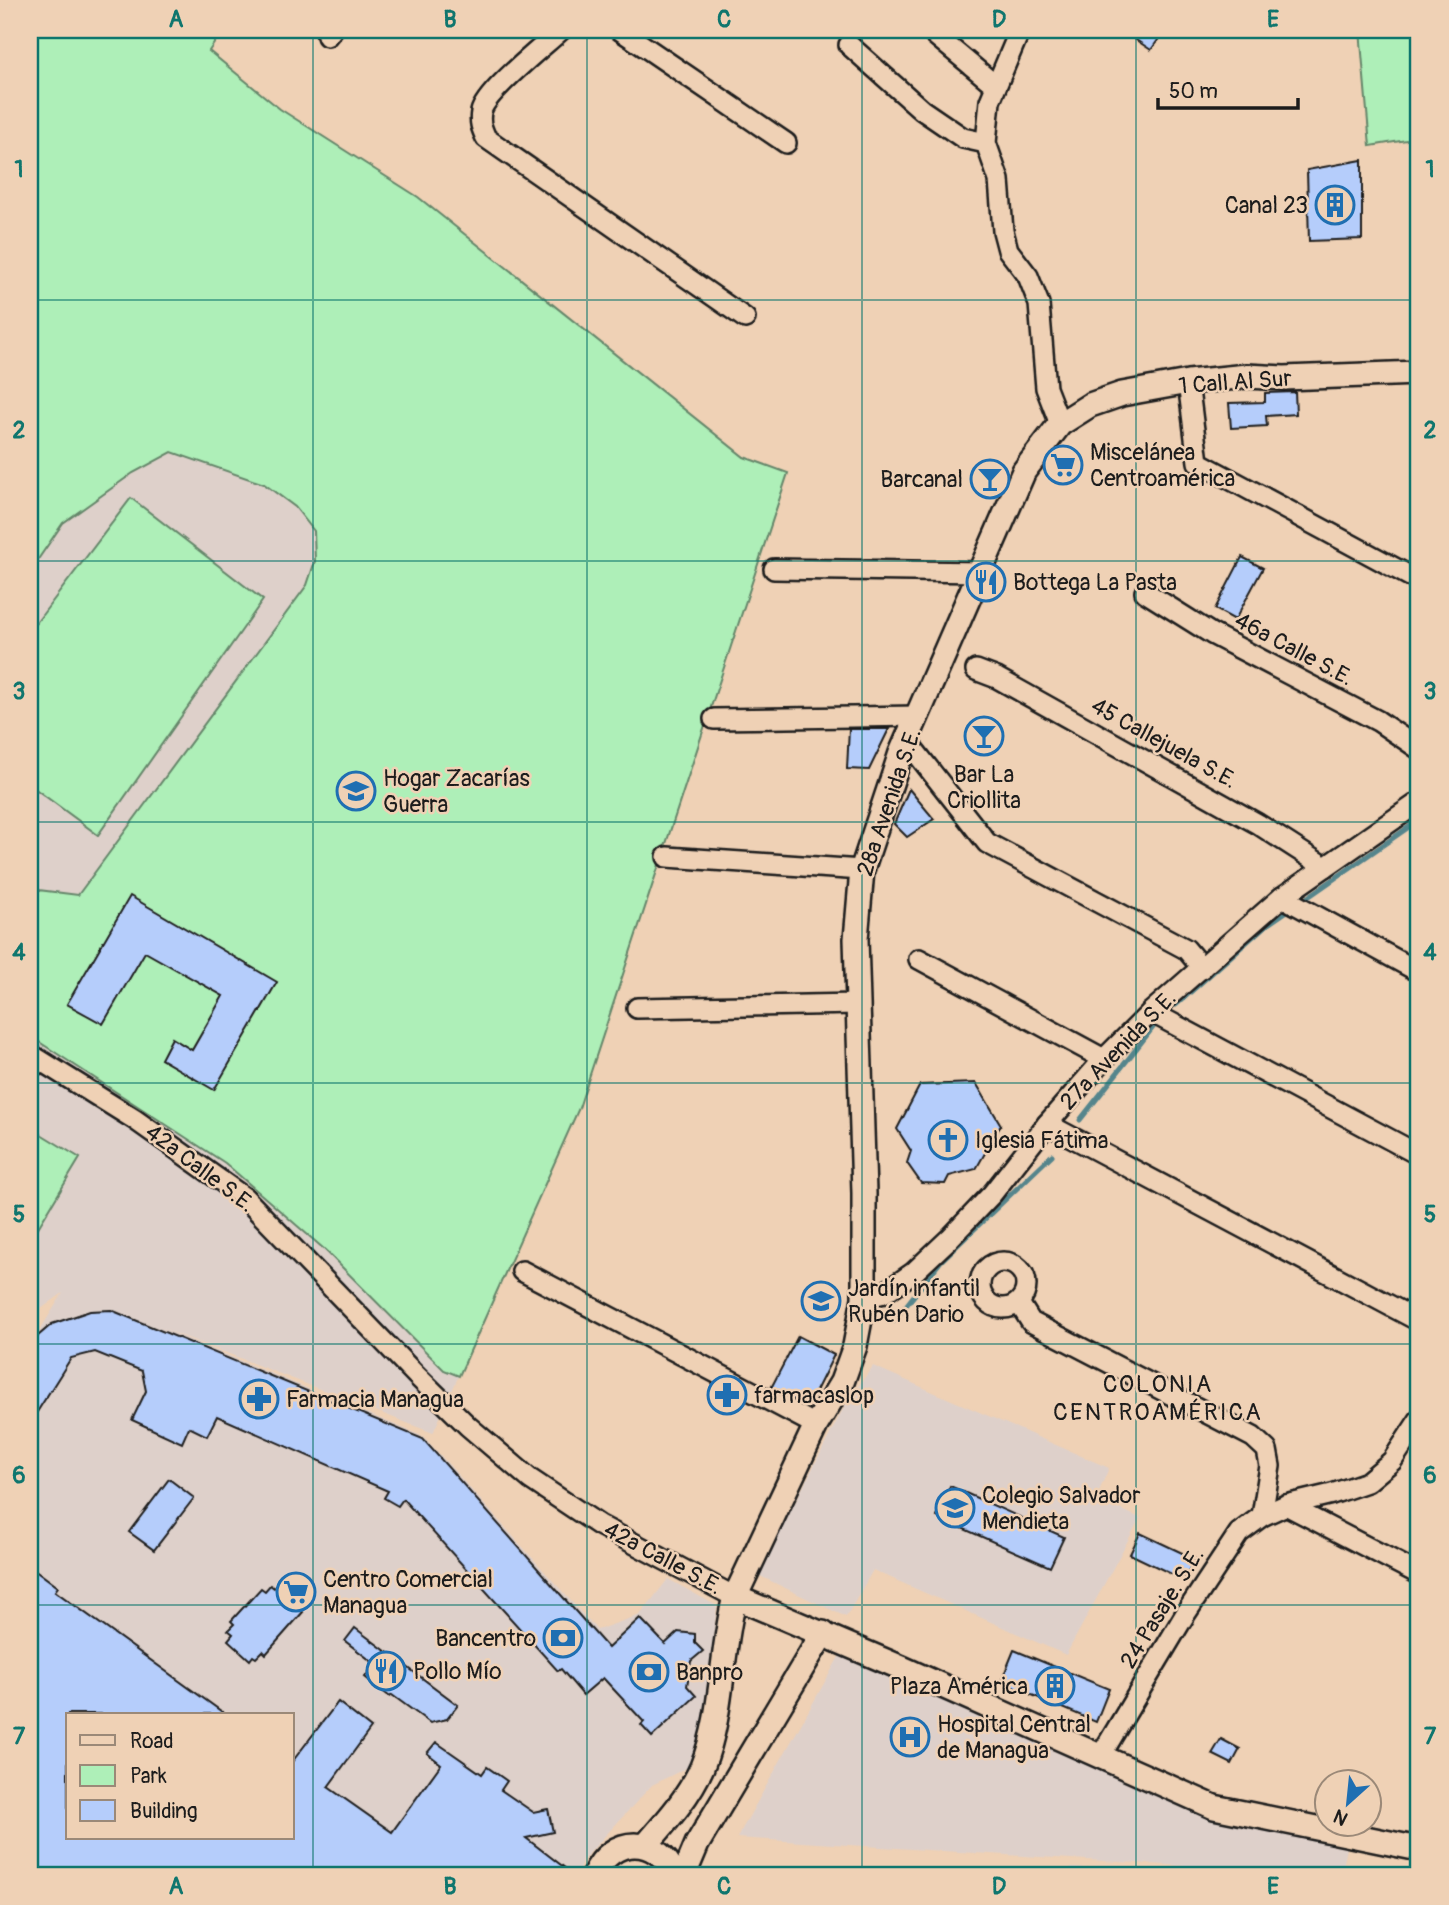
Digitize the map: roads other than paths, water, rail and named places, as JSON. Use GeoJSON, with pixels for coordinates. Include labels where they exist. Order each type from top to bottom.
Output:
{"type":"FeatureCollection","features":[{"type":"Feature","properties":{"kind":"street"},"geometry":{"type":"LineString","coordinates":[[561,30],[490,95],[481,110],[480,125],[486,138],[745,318]]}},
{"type":"Feature","properties":{"kind":"street"},"geometry":{"type":"LineString","coordinates":[[621,30],[786,143]]}},
{"type":"Feature","properties":{"kind":"street"},"geometry":{"type":"LineString","coordinates":[[929,30],[996,86]]}},
{"type":"Feature","properties":{"kind":"street"},"geometry":{"type":"LineString","coordinates":[[1020,30],[990,101],[986,143],[999,180],[1003,231],[1008,250],[1028,276],[1039,304],[1046,388],[1060,424]]}},
{"type":"Feature","properties":{"kind":"street"},"geometry":{"type":"LineString","coordinates":[[849,45],[922,110],[964,138],[986,143]]}},
{"type":"Feature","properties":{"kind":"street","name":"1 Call Al Sur"},"geometry":{"type":"LineString","coordinates":[[1060,424],[1090,405],[1122,394],[1188,382],[1247,376],[1284,378],[1419,373]]}},
{"type":"Feature","properties":{"kind":"street"},"geometry":{"type":"LineString","coordinates":[[1188,382],[1198,462],[1419,581]]}},
{"type":"Feature","properties":{"kind":"street","name":"28a Avenida S.E."},"geometry":{"type":"LineString","coordinates":[[864,1298],[864,1193],[856,939],[862,870],[901,753],[1024,471],[1060,424]]}},
{"type":"Feature","properties":{"kind":"street"},"geometry":{"type":"LineString","coordinates":[[774,569],[981,572]]}},
{"type":"Feature","properties":{"kind":"street","name":"46a Calle S.E."},"geometry":{"type":"LineString","coordinates":[[1145,592],[1212,634],[1378,721],[1419,749]]}},
{"type":"Feature","properties":{"kind":"street","name":"45 Callejuela S.E."},"geometry":{"type":"LineString","coordinates":[[976,670],[997,678],[1258,824],[1325,867]]}},
{"type":"Feature","properties":{"kind":"street"},"geometry":{"type":"LineString","coordinates":[[714,719],[918,716]]}},
{"type":"Feature","properties":{"kind":"street"},"geometry":{"type":"LineString","coordinates":[[915,751],[987,843],[1186,948],[1202,968]]}},
{"type":"Feature","properties":{"kind":"street","name":"27a Avenida S.E."},"geometry":{"type":"LineString","coordinates":[[864,1298],[884,1293],[914,1272],[992,1194],[1046,1124],[1104,1059],[1202,968],[1325,867],[1419,802]]}},
{"type":"Feature","properties":{"kind":"street"},"geometry":{"type":"LineString","coordinates":[[667,858],[862,870]]}},
{"type":"Feature","properties":{"kind":"street"},"geometry":{"type":"LineString","coordinates":[[1287,900],[1419,972]]}},
{"type":"Feature","properties":{"kind":"street"},"geometry":{"type":"LineString","coordinates":[[919,959],[1104,1059]]}},
{"type":"Feature","properties":{"kind":"street"},"geometry":{"type":"LineString","coordinates":[[637,1008],[858,1004]]}},
{"type":"Feature","properties":{"kind":"street"},"geometry":{"type":"LineString","coordinates":[[1153,1014],[1419,1155]]}},
{"type":"Feature","properties":{"kind":"street","name":"42a Calle S.E."},"geometry":{"type":"LineString","coordinates":[[30,1054],[134,1119],[245,1198],[460,1418],[530,1479],[599,1525],[735,1597],[1214,1807],[1419,1849]]}},
{"type":"Feature","properties":{"kind":"street"},"geometry":{"type":"LineString","coordinates":[[1046,1124],[1419,1321]]}},
{"type":"Feature","properties":{"kind":"street"},"geometry":{"type":"LineString","coordinates":[[522,1271],[816,1424]]}},
{"type":"Feature","properties":{"kind":"street"},"geometry":{"type":"LineString","coordinates":[[645,1846],[684,1799],[702,1767],[717,1709],[728,1623],[735,1597],[816,1424],[842,1382],[855,1346],[864,1298]]}},
{"type":"Feature","properties":{"kind":"street"},"geometry":{"type":"LineString","coordinates":[[1019,1303],[1031,1322],[1254,1437],[1266,1450],[1270,1466],[1262,1516]]}},
{"type":"Feature","properties":{"kind":"street","name":"24 Pasaje. S.E."},"geometry":{"type":"LineString","coordinates":[[1100,1757],[1186,1613],[1239,1533],[1262,1516],[1286,1505],[1367,1482],[1392,1461],[1419,1420]]}},
{"type":"Feature","properties":{"kind":"street"},"geometry":{"type":"LineString","coordinates":[[1286,1505],[1419,1574]]}},
{"type":"Feature","properties":{"kind":"street"},"geometry":{"type":"LineString","coordinates":[[684,1875],[697,1844],[822,1633]]}},
{"type":"Feature","properties":{"kind":"street"},"geometry":{"type":"LineString","coordinates":[[594,1875],[602,1860],[615,1849],[631,1845],[645,1846],[659,1853],[670,1863],[675,1875]]}},
{"type":"Feature","properties":{"kind":"waterway"},"geometry":{"type":"LineString","coordinates":[[1301,902],[1419,820]]}},
{"type":"Feature","properties":{"kind":"waterway"},"geometry":{"type":"LineString","coordinates":[[1176,1005],[1264,927],[1293,907]]}},
{"type":"Feature","properties":{"kind":"waterway"},"geometry":{"type":"LineString","coordinates":[[1080,1120],[1155,1025]]}},
{"type":"Feature","properties":{"kind":"waterway"},"geometry":{"type":"LineString","coordinates":[[894,1321],[941,1261],[1052,1155]]}},
{"type":"Feature","properties":{"kind":"place","name":"Canal 23"},"geometry":{"type":"Point","coordinates":[1335,205]}},
{"type":"Feature","properties":{"kind":"place","name":"Miscelánea Centroamérica"},"geometry":{"type":"Point","coordinates":[1063,465]}},
{"type":"Feature","properties":{"kind":"place","name":"Barcanal"},"geometry":{"type":"Point","coordinates":[990,479]}},
{"type":"Feature","properties":{"kind":"place","name":"Bottega La Pasta"},"geometry":{"type":"Point","coordinates":[986,582]}},
{"type":"Feature","properties":{"kind":"place","name":"Bar La Criollita"},"geometry":{"type":"Point","coordinates":[984,736]}},
{"type":"Feature","properties":{"kind":"place","name":"Hogar Zacarías Guerra"},"geometry":{"type":"Point","coordinates":[356,791]}},
{"type":"Feature","properties":{"kind":"place","name":"Iglesia Fátima"},"geometry":{"type":"Point","coordinates":[948,1140]}},
{"type":"Feature","properties":{"kind":"place","name":"Jardín infantil Rubén Dario"},"geometry":{"type":"Point","coordinates":[821,1301]}},
{"type":"Feature","properties":{"kind":"place","name":"farmacaslop"},"geometry":{"type":"Point","coordinates":[727,1395]}},
{"type":"Feature","properties":{"kind":"place","name":"Farmacia Managua"},"geometry":{"type":"Point","coordinates":[259,1399]}},
{"type":"Feature","properties":{"kind":"place","name":"Colegio Salvador Mendieta"},"geometry":{"type":"Point","coordinates":[955,1508]}},
{"type":"Feature","properties":{"kind":"place","name":"Centro Comercial Managua"},"geometry":{"type":"Point","coordinates":[296,1592]}},
{"type":"Feature","properties":{"kind":"place","name":"Bancentro"},"geometry":{"type":"Point","coordinates":[563,1638]}},
{"type":"Feature","properties":{"kind":"place","name":"Pollo Mío"},"geometry":{"type":"Point","coordinates":[386,1671]}},
{"type":"Feature","properties":{"kind":"place","name":"Banpro"},"geometry":{"type":"Point","coordinates":[649,1672]}},
{"type":"Feature","properties":{"kind":"place","name":"Plaza América"},"geometry":{"type":"Point","coordinates":[1055,1686]}},
{"type":"Feature","properties":{"kind":"place","name":"Hospital Central de Managua"},"geometry":{"type":"Point","coordinates":[910,1737]}},
{"type":"Feature","properties":{"kind":"district","name":"COLONIA CENTROAMÉRICA"},"geometry":{"type":"Point","coordinates":[1158,1398]}}]}
